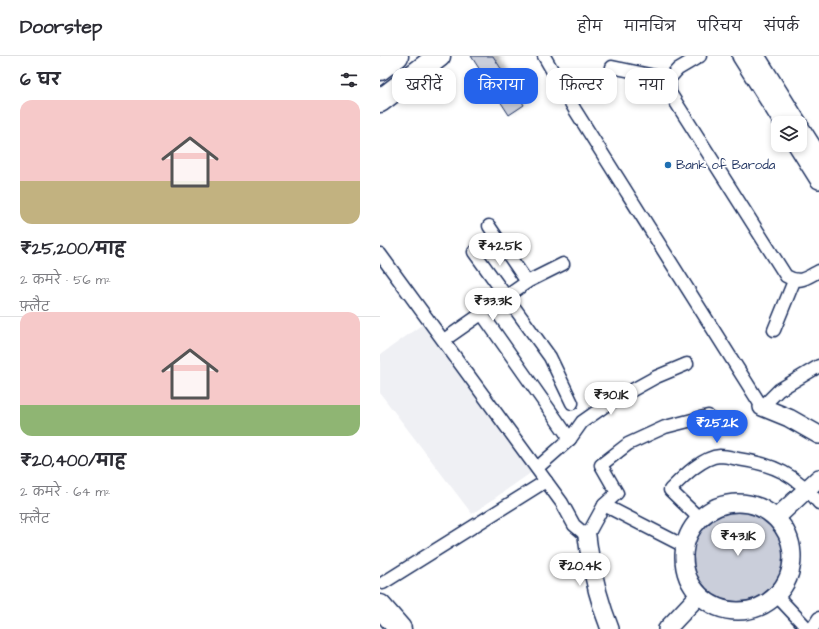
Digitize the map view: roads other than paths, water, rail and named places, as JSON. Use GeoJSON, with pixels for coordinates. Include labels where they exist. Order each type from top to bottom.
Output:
{"type":"FeatureCollection","features":[{"type":"Feature","properties":{"kind":"highway"},"geometry":{"type":"LineString","coordinates":[[380,69],[398,56]]}},
{"type":"Feature","properties":{"kind":"highway"},"geometry":{"type":"LineString","coordinates":[[380,89],[423,56]]}},
{"type":"Feature","properties":{"kind":"highway"},"geometry":{"type":"LineString","coordinates":[[380,101],[439,56]]}},
{"type":"Feature","properties":{"kind":"highway"},"geometry":{"type":"LineString","coordinates":[[380,606],[400,629]]}},
{"type":"Feature","properties":{"kind":"street"},"geometry":{"type":"LineString","coordinates":[[544,56],[580,117],[762,407],[789,418],[819,435]]}},
{"type":"Feature","properties":{"kind":"street"},"geometry":{"type":"LineString","coordinates":[[678,69],[700,56]]}},
{"type":"Feature","properties":{"kind":"street"},"geometry":{"type":"LineString","coordinates":[[741,56],[779,116]]}},
{"type":"Feature","properties":{"kind":"street"},"geometry":{"type":"LineString","coordinates":[[756,56],[794,116]]}},
{"type":"Feature","properties":{"kind":"street"},"geometry":{"type":"LineString","coordinates":[[612,67],[625,70]]}},
{"type":"Feature","properties":{"kind":"street"},"geometry":{"type":"LineString","coordinates":[[677,104],[786,276],[794,281],[804,279],[819,271]]}},
{"type":"Feature","properties":{"kind":"street"},"geometry":{"type":"LineString","coordinates":[[807,138],[819,157]]}},
{"type":"Feature","properties":{"kind":"street"},"geometry":{"type":"LineString","coordinates":[[801,152],[819,180]]}},
{"type":"Feature","properties":{"kind":"street"},"geometry":{"type":"LineString","coordinates":[[489,226],[527,282]]}},
{"type":"Feature","properties":{"kind":"street"},"geometry":{"type":"LineString","coordinates":[[474,252],[550,357],[572,403]]}},
{"type":"Feature","properties":{"kind":"street"},"geometry":{"type":"LineString","coordinates":[[380,254],[562,503],[574,526],[587,536]]}},
{"type":"Feature","properties":{"kind":"street"},"geometry":{"type":"LineString","coordinates":[[444,340],[527,282],[564,264]]}},
{"type":"Feature","properties":{"kind":"street"},"geometry":{"type":"LineString","coordinates":[[774,330],[794,281]]}},
{"type":"Feature","properties":{"kind":"street"},"geometry":{"type":"LineString","coordinates":[[482,314],[570,439]]}},
{"type":"Feature","properties":{"kind":"street"},"geometry":{"type":"LineString","coordinates":[[537,468],[570,439],[582,422],[609,403],[656,376],[687,364]]}},
{"type":"Feature","properties":{"kind":"street"},"geometry":{"type":"LineString","coordinates":[[762,407],[779,390],[819,366]]}},
{"type":"Feature","properties":{"kind":"street"},"geometry":{"type":"LineString","coordinates":[[610,629],[600,605],[592,575],[587,536],[604,505],[617,493],[601,465],[628,444],[665,427],[708,416]]}},
{"type":"Feature","properties":{"kind":"street"},"geometry":{"type":"LineString","coordinates":[[700,519],[670,490],[694,467],[719,456],[761,462],[813,483]]}},
{"type":"Feature","properties":{"kind":"street"},"geometry":{"type":"LineString","coordinates":[[383,583],[546,481]]}},
{"type":"Feature","properties":{"kind":"street"},"geometry":{"type":"LineString","coordinates":[[813,483],[819,503]]}},
{"type":"Feature","properties":{"kind":"street"},"geometry":{"type":"LineString","coordinates":[[776,518],[813,483]]}},
{"type":"Feature","properties":{"kind":"street"},"geometry":{"type":"LineString","coordinates":[[743,502],[761,507],[776,518],[786,532],[792,548],[792,565],[786,582],[776,596],[762,606],[746,611],[729,611],[712,605],[699,595],[688,580],[683,561],[684,546],[693,525],[700,519],[707,512],[724,504],[743,502]]}},
{"type":"Feature","properties":{"kind":"street"},"geometry":{"type":"LineString","coordinates":[[604,505],[684,546]]}},
{"type":"Feature","properties":{"kind":"street"},"geometry":{"type":"LineString","coordinates":[[667,629],[699,595]]}},
{"type":"Feature","properties":{"kind":"street"},"geometry":{"type":"LineString","coordinates":[[776,596],[808,629]]}},
{"type":"Feature","properties":{"kind":"street"},"geometry":{"type":"LineString","coordinates":[[812,629],[819,618]]}},
{"type":"Feature","properties":{"kind":"place","name":"Bank of Baroda"},"geometry":{"type":"Point","coordinates":[668,165]}}]}
